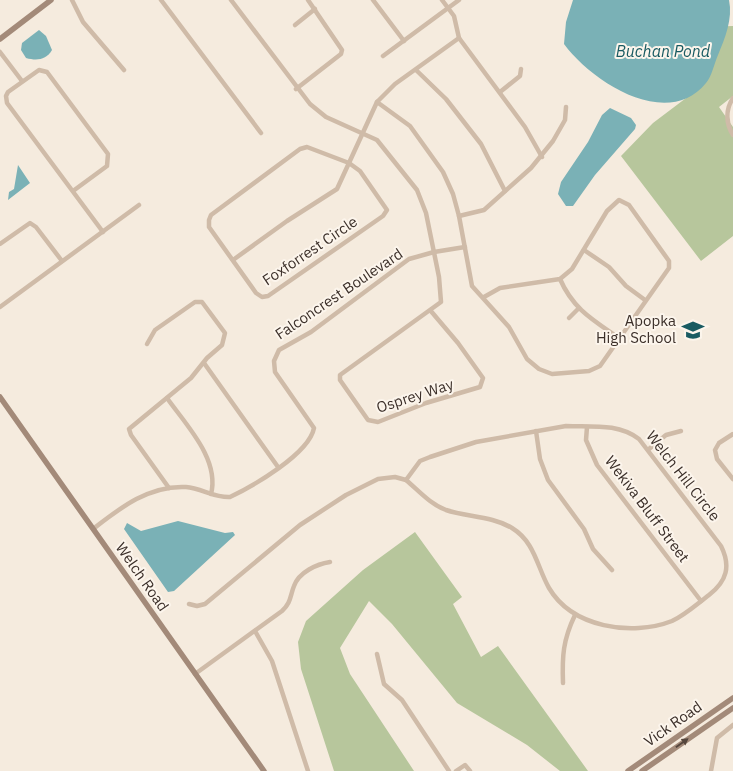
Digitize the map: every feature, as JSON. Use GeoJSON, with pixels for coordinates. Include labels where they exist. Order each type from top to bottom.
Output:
{"type":"FeatureCollection","features":[{"type":"Feature","properties":{"kind":"street"},"geometry":{"type":"LineString","coordinates":[[0,38],[51,0]]}},
{"type":"Feature","properties":{"kind":"street"},"geometry":{"type":"LineString","coordinates":[[72,0],[83,22],[124,70]]}},
{"type":"Feature","properties":{"kind":"street"},"geometry":{"type":"LineString","coordinates":[[161,0],[261,134]]}},
{"type":"Feature","properties":{"kind":"street"},"geometry":{"type":"LineString","coordinates":[[231,0],[296,89],[310,104],[326,117],[378,140],[385,147],[417,190],[426,213],[434,252]]}},
{"type":"Feature","properties":{"kind":"street"},"geometry":{"type":"LineString","coordinates":[[296,89],[341,54],[342,50],[308,0]]}},
{"type":"Feature","properties":{"kind":"street"},"geometry":{"type":"LineString","coordinates":[[373,0],[404,40]]}},
{"type":"Feature","properties":{"kind":"street"},"geometry":{"type":"LineString","coordinates":[[442,0],[454,16],[459,38],[525,127],[542,157]]}},
{"type":"Feature","properties":{"kind":"street"},"geometry":{"type":"LineString","coordinates":[[383,56],[459,0]]}},
{"type":"Feature","properties":{"kind":"street"},"geometry":{"type":"LineString","coordinates":[[295,25],[314,9]]}},
{"type":"Feature","properties":{"kind":"street"},"geometry":{"type":"LineString","coordinates":[[233,260],[286,221],[336,189],[362,132],[384,92],[459,38]]}},
{"type":"Feature","properties":{"kind":"street"},"geometry":{"type":"LineString","coordinates":[[0,52],[22,81]]}},
{"type":"Feature","properties":{"kind":"street"},"geometry":{"type":"LineString","coordinates":[[500,92],[520,76],[521,69]]}},
{"type":"Feature","properties":{"kind":"street"},"geometry":{"type":"LineString","coordinates":[[73,191],[107,166],[108,154],[47,72],[38,70],[8,92],[6,96],[8,103],[103,232]]}},
{"type":"Feature","properties":{"kind":"street"},"geometry":{"type":"LineString","coordinates":[[416,70],[446,99],[481,144],[506,191]]}},
{"type":"Feature","properties":{"kind":"street"},"geometry":{"type":"LineString","coordinates":[[733,98],[728,111],[728,123],[733,136]]}},
{"type":"Feature","properties":{"kind":"street"},"geometry":{"type":"LineString","coordinates":[[377,102],[410,126],[443,172],[453,194],[459,216],[472,286],[510,327],[527,359],[539,369],[552,374],[589,371],[600,366],[668,268],[669,261],[624,200],[619,200],[613,203],[607,210],[572,268],[560,280],[500,288],[484,297]]}},
{"type":"Feature","properties":{"kind":"street"},"geometry":{"type":"LineString","coordinates":[[459,216],[484,210],[542,157],[565,120],[566,107]]}},
{"type":"Feature","properties":{"kind":"street","name":"Foxforrest Circle"},"geometry":{"type":"LineString","coordinates":[[307,147],[349,163],[360,171],[385,204],[387,210],[383,216],[268,296],[262,297],[256,293],[209,227],[208,220],[211,215],[300,149],[307,147]]}},
{"type":"Feature","properties":{"kind":"street"},"geometry":{"type":"LineString","coordinates":[[0,307],[139,205]]}},
{"type":"Feature","properties":{"kind":"street"},"geometry":{"type":"LineString","coordinates":[[0,244],[30,223],[36,227],[62,261]]}},
{"type":"Feature","properties":{"kind":"street","name":"Falconcrest Boulevard"},"geometry":{"type":"LineString","coordinates":[[93,529],[126,503],[144,495],[169,488],[186,487],[222,498],[230,497],[297,454],[312,438],[314,428],[275,372],[274,361],[279,350],[311,332],[409,259],[434,252],[465,247]]}},
{"type":"Feature","properties":{"kind":"street"},"geometry":{"type":"LineString","coordinates":[[584,250],[609,266],[626,286],[645,300]]}},
{"type":"Feature","properties":{"kind":"street","name":"Osprey Way"},"geometry":{"type":"LineString","coordinates":[[430,310],[458,343],[483,378],[480,387],[426,403],[378,422],[368,420],[340,380],[340,375],[441,302],[442,298],[434,252]]}},
{"type":"Feature","properties":{"kind":"street"},"geometry":{"type":"LineString","coordinates":[[560,280],[567,297],[578,309],[619,338]]}},
{"type":"Feature","properties":{"kind":"street"},"geometry":{"type":"LineString","coordinates":[[147,344],[155,330],[195,302],[202,302],[225,333],[222,345],[181,388],[129,428],[131,435],[169,488]]}},
{"type":"Feature","properties":{"kind":"street"},"geometry":{"type":"LineString","coordinates":[[570,318],[578,309]]}},
{"type":"Feature","properties":{"kind":"street"},"geometry":{"type":"LineString","coordinates":[[204,363],[278,467]]}},
{"type":"Feature","properties":{"kind":"street","name":"Welch Road"},"geometry":{"type":"LineString","coordinates":[[0,397],[264,771]]}},
{"type":"Feature","properties":{"kind":"street"},"geometry":{"type":"LineString","coordinates":[[167,398],[203,450],[213,470],[211,494]]}},
{"type":"Feature","properties":{"kind":"street","name":"Welch Hill Circle"},"geometry":{"type":"LineString","coordinates":[[406,480],[414,468],[430,457],[476,442],[566,426],[618,427],[629,431],[649,449],[721,546],[726,557],[726,575]]}},
{"type":"Feature","properties":{"kind":"street","name":"Wekiva Bluff Street"},"geometry":{"type":"LineString","coordinates":[[587,427],[586,440],[597,465],[701,601]]}},
{"type":"Feature","properties":{"kind":"street"},"geometry":{"type":"LineString","coordinates":[[536,431],[540,459],[548,480],[584,529],[593,550],[612,570]]}},
{"type":"Feature","properties":{"kind":"street"},"geometry":{"type":"LineString","coordinates":[[649,449],[666,436],[681,431]]}},
{"type":"Feature","properties":{"kind":"street"},"geometry":{"type":"LineString","coordinates":[[733,434],[719,444],[715,450],[717,459],[733,479]]}},
{"type":"Feature","properties":{"kind":"street"},"geometry":{"type":"LineString","coordinates":[[189,604],[197,606],[205,604],[300,525],[346,495],[378,479],[395,477],[406,480],[429,501],[446,510],[496,521],[512,528],[534,552],[548,586],[557,599],[575,615],[591,622],[635,628],[654,626],[673,620],[717,589],[726,575],[733,577]]}},
{"type":"Feature","properties":{"kind":"street"},"geometry":{"type":"LineString","coordinates":[[195,674],[256,631],[288,605],[294,587],[301,576],[318,564],[330,562]]}},
{"type":"Feature","properties":{"kind":"street"},"geometry":{"type":"LineString","coordinates":[[564,683],[562,655],[567,632],[575,615]]}},
{"type":"Feature","properties":{"kind":"street"},"geometry":{"type":"LineString","coordinates":[[256,631],[272,661],[308,771]]}},
{"type":"Feature","properties":{"kind":"street"},"geometry":{"type":"LineString","coordinates":[[377,654],[384,684],[402,700],[449,771]]}},
{"type":"Feature","properties":{"kind":"street","name":"Vick Road"},"geometry":{"type":"LineString","coordinates":[[628,771],[733,698]]}},
{"type":"Feature","properties":{"kind":"street","name":"Vick Road"},"geometry":{"type":"LineString","coordinates":[[642,771],[733,708]]}},
{"type":"Feature","properties":{"kind":"street"},"geometry":{"type":"LineString","coordinates":[[711,771],[717,738],[733,725]]}},
{"type":"Feature","properties":{"kind":"street"},"geometry":{"type":"LineString","coordinates":[[456,771],[465,765],[470,771]]}},
{"type":"Feature","properties":{"kind":"green space"},"geometry":{"type":"Polygon","coordinates":[[[733,26],[733,96],[719,107],[733,127],[733,236],[701,261],[621,156],[653,123],[698,89],[701,27],[733,26]]]}},
{"type":"Feature","properties":{"kind":"green space"},"geometry":{"type":"Polygon","coordinates":[[[415,532],[462,597],[453,604],[481,657],[498,646],[588,771],[560,771],[527,745],[457,703],[392,624],[369,601],[340,648],[350,674],[414,771],[334,771],[301,669],[298,642],[306,621],[363,570],[415,532]]]}},
{"type":"Feature","properties":{"kind":"water","name":"Buchan Pond"},"geometry":{"type":"Polygon","coordinates":[[[573,0],[729,0],[730,14],[726,35],[706,83],[690,97],[671,102],[651,102],[630,95],[611,85],[592,72],[564,44],[566,22],[573,0]]]}},
{"type":"Feature","properties":{"kind":"water"},"geometry":{"type":"Polygon","coordinates":[[[39,30],[46,36],[52,50],[41,59],[26,58],[21,50],[22,43],[39,30]]]}},
{"type":"Feature","properties":{"kind":"water"},"geometry":{"type":"Polygon","coordinates":[[[610,108],[631,118],[636,125],[635,129],[595,175],[573,206],[566,206],[558,194],[561,182],[588,142],[602,115],[610,108]]]}},
{"type":"Feature","properties":{"kind":"water"},"geometry":{"type":"Polygon","coordinates":[[[18,165],[30,183],[8,200],[9,192],[14,189],[18,165]]]}},
{"type":"Feature","properties":{"kind":"water"},"geometry":{"type":"Polygon","coordinates":[[[178,521],[225,533],[233,532],[235,535],[174,591],[168,592],[124,529],[127,523],[141,531],[178,521]]]}},
{"type":"Feature","properties":{"kind":"place","name":"Apopka High School"},"geometry":{"type":"Point","coordinates":[693,330]}}]}
